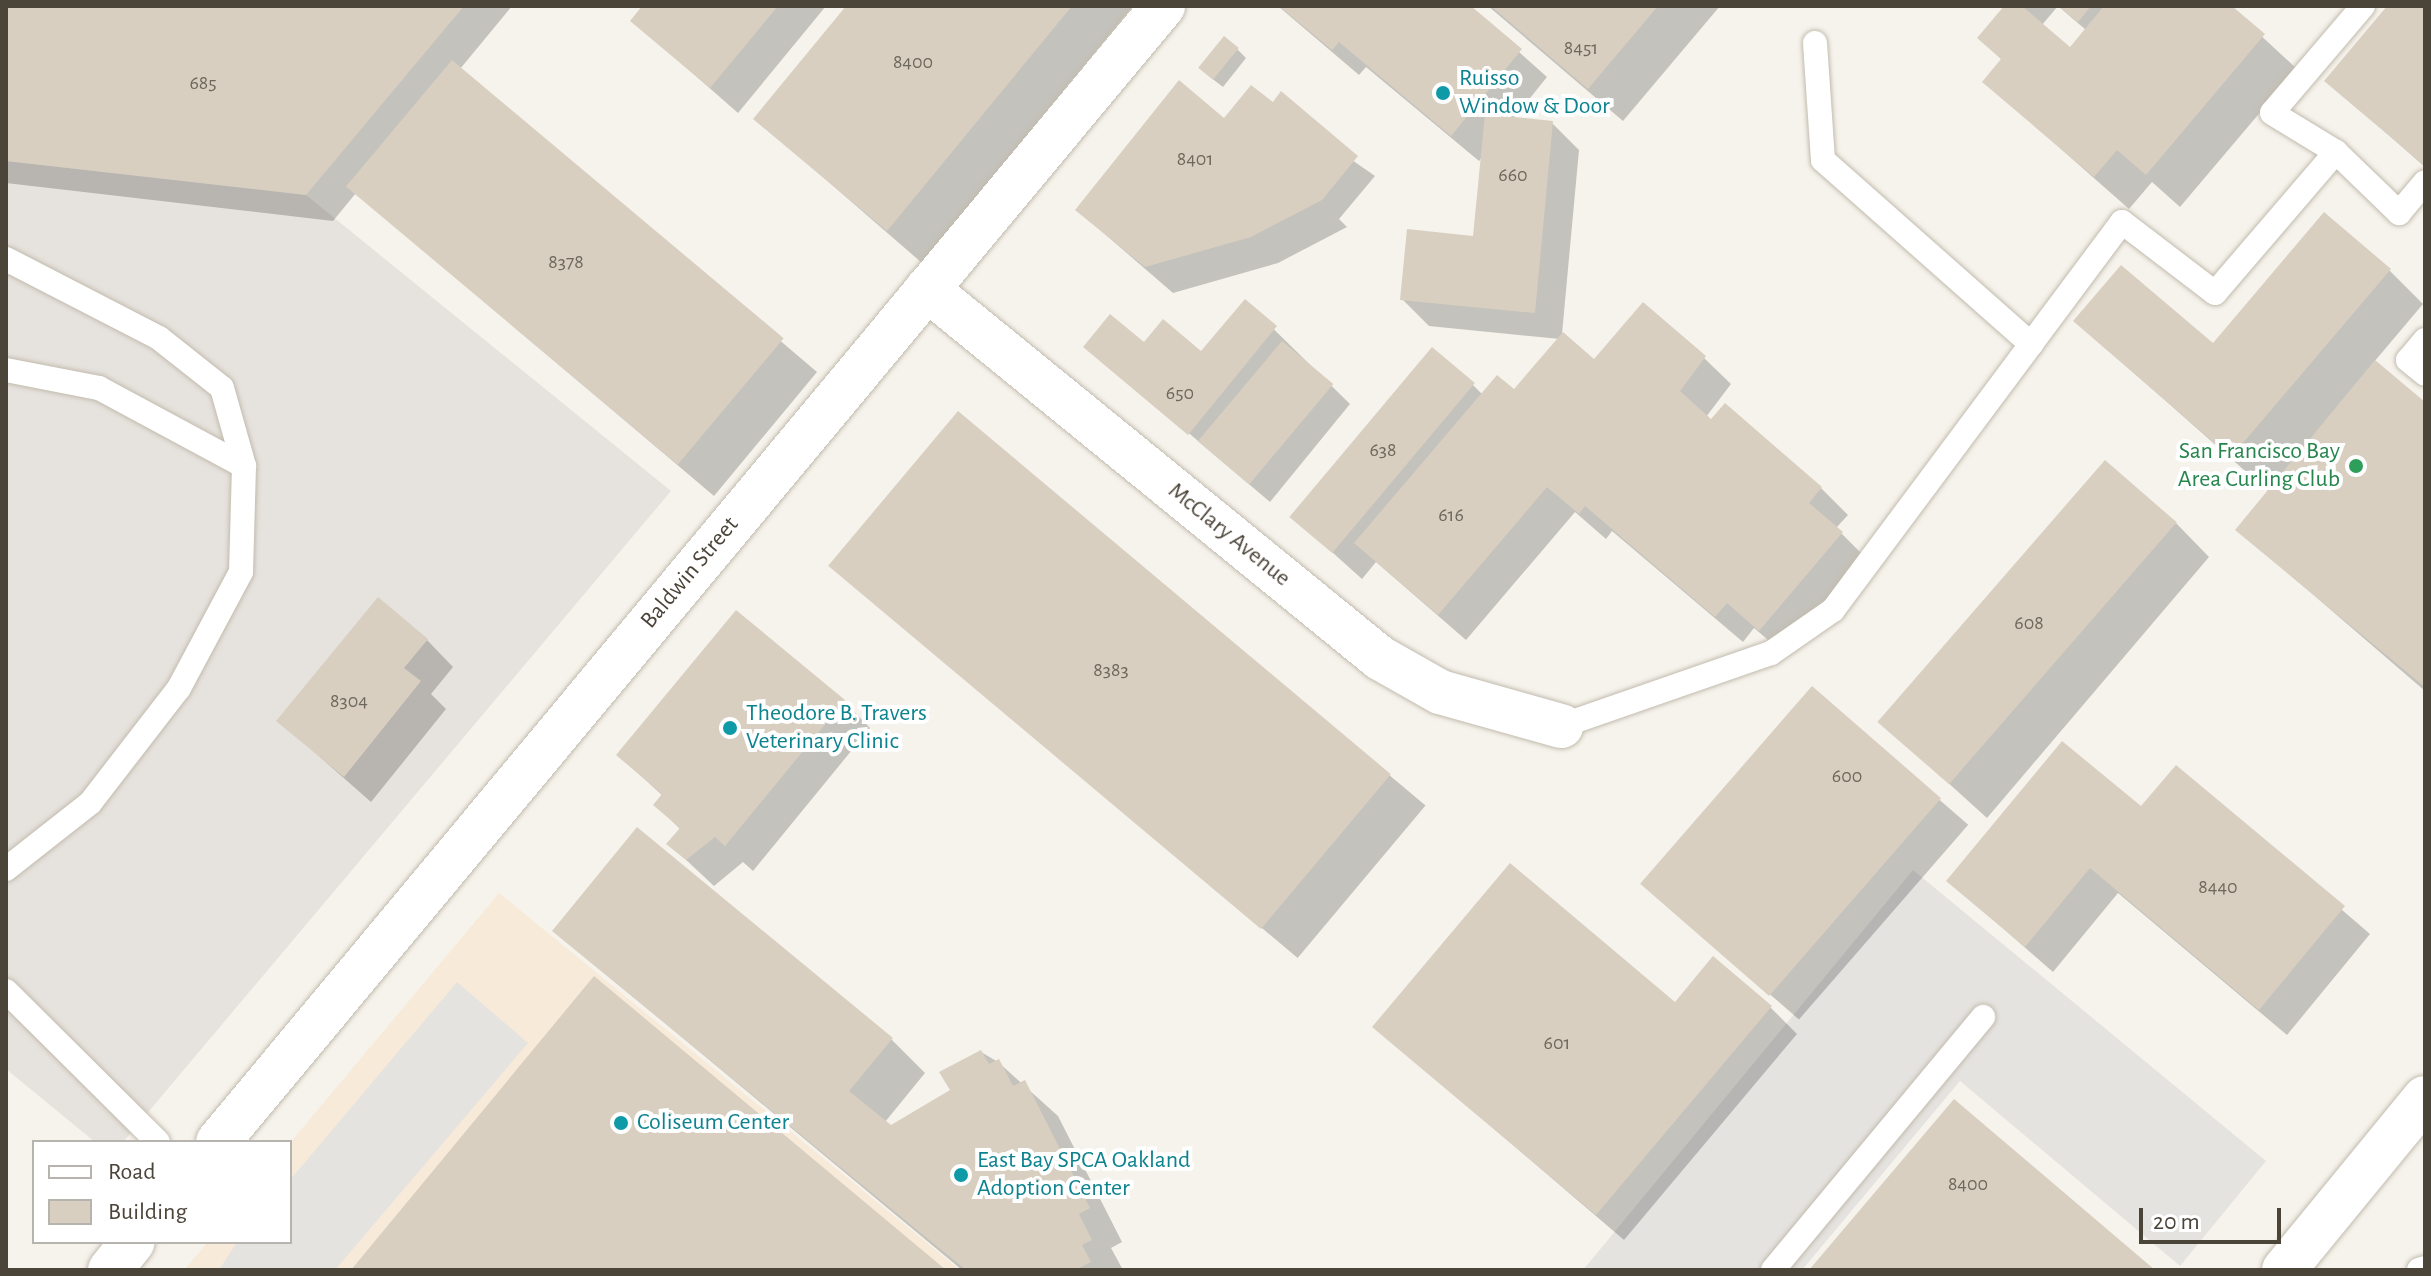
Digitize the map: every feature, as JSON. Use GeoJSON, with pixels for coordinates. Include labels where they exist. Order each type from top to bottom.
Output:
{"type":"FeatureCollection","features":[{"type":"Feature","properties":{"kind":"street","name":"Baldwin Street"},"geometry":{"type":"LineString","coordinates":[[220,1140],[1163,6]]}},
{"type":"Feature","properties":{"kind":"street","name":"McClary Avenue"},"geometry":{"type":"LineString","coordinates":[[927,289],[1380,658],[1440,692],[1561,726]]}},
{"type":"Feature","properties":{"kind":"street"},"geometry":{"type":"LineString","coordinates":[[2284,1270],[2425,1098]]}},
{"type":"Feature","properties":{"kind":"lane"},"geometry":{"type":"LineString","coordinates":[[2363,6],[2272,113],[2336,152],[2399,213],[2425,182]]}},
{"type":"Feature","properties":{"kind":"lane"},"geometry":{"type":"LineString","coordinates":[[1815,43],[1823,160],[2031,344]]}},
{"type":"Feature","properties":{"kind":"lane"},"geometry":{"type":"LineString","coordinates":[[1561,726],[1771,653],[1833,610],[2122,222],[2215,293],[2336,152]]}},
{"type":"Feature","properties":{"kind":"lane"},"geometry":{"type":"LineString","coordinates":[[6,259],[159,338],[222,388],[244,466],[241,572],[179,688],[90,803],[6,869]]}},
{"type":"Feature","properties":{"kind":"lane"},"geometry":{"type":"LineString","coordinates":[[2425,340],[2408,360],[2425,374]]}},
{"type":"Feature","properties":{"kind":"lane"},"geometry":{"type":"LineString","coordinates":[[6,370],[99,388],[244,466]]}},
{"type":"Feature","properties":{"kind":"lane"},"geometry":{"type":"LineString","coordinates":[[6,991],[156,1140]]}},
{"type":"Feature","properties":{"kind":"lane"},"geometry":{"type":"LineString","coordinates":[[1773,1270],[1983,1017]]}},
{"type":"Feature","properties":{"kind":"lane"},"geometry":{"type":"LineString","coordinates":[[2419,1270],[2425,1268]]}},
{"type":"Feature","properties":{"kind":"shaded area"},"geometry":{"type":"Polygon","coordinates":[[[6,161],[306,195],[671,491],[125,1140],[93,1140],[6,1069],[6,161]]]}},
{"type":"Feature","properties":{"kind":"shaded area"},"geometry":{"type":"Polygon","coordinates":[[[1913,870],[2266,1161],[2180,1266],[1960,1081],[1802,1270],[1583,1270],[1913,870]]]}},
{"type":"Feature","properties":{"kind":"shaded area","name":"Coliseum Center"},"geometry":{"type":"Polygon","coordinates":[[[499,893],[960,1270],[184,1270],[206,1244],[292,1244],[292,1141],[499,893]]]}},
{"type":"Feature","properties":{"kind":"shaded area"},"geometry":{"type":"Polygon","coordinates":[[[457,982],[528,1043],[335,1270],[219,1270],[236,1244],[292,1244],[292,1178],[457,982]]]}},
{"type":"Feature","properties":{"kind":"building"},"geometry":{"type":"Polygon","coordinates":[[[6,6],[464,6],[306,195],[6,161],[6,6]]]}},
{"type":"Feature","properties":{"kind":"building"},"geometry":{"type":"Polygon","coordinates":[[[642,6],[778,6],[710,88],[630,21],[642,6]]]}},
{"type":"Feature","properties":{"kind":"building"},"geometry":{"type":"Polygon","coordinates":[[[846,6],[1072,6],[887,231],[753,119],[846,6]]]}},
{"type":"Feature","properties":{"kind":"building","name":"Ruisso Window & Door"},"geometry":{"type":"Polygon","coordinates":[[[1279,6],[1471,6],[1522,49],[1451,136],[1339,42],[1332,50],[1279,6]]]}},
{"type":"Feature","properties":{"kind":"building"},"geometry":{"type":"Polygon","coordinates":[[[1491,6],[1658,6],[1588,89],[1491,6]]]}},
{"type":"Feature","properties":{"kind":"building"},"geometry":{"type":"Polygon","coordinates":[[[2004,6],[2022,6],[2070,47],[2104,6],[2232,6],[2265,34],[2146,175],[2117,150],[2094,177],[1982,82],[2001,59],[1977,38],[2004,6]]]}},
{"type":"Feature","properties":{"kind":"building"},"geometry":{"type":"Polygon","coordinates":[[[2058,6],[2091,6],[2078,22],[2058,6]]]}},
{"type":"Feature","properties":{"kind":"building"},"geometry":{"type":"Polygon","coordinates":[[[2387,6],[2425,6],[2425,166],[2324,81],[2387,6]]]}},
{"type":"Feature","properties":{"kind":"building"},"geometry":{"type":"Polygon","coordinates":[[[1224,36],[1239,48],[1213,80],[1198,68],[1224,36]]]}},
{"type":"Feature","properties":{"kind":"building"},"geometry":{"type":"Polygon","coordinates":[[[452,60],[784,338],[678,465],[346,186],[452,60]]]}},
{"type":"Feature","properties":{"kind":"building"},"geometry":{"type":"Polygon","coordinates":[[[1179,80],[1224,118],[1251,85],[1273,102],[1281,91],[1358,156],[1322,200],[1251,237],[1145,267],[1075,210],[1179,80]]]}},
{"type":"Feature","properties":{"kind":"building"},"geometry":{"type":"Polygon","coordinates":[[[1485,114],[1553,121],[1535,313],[1400,300],[1407,229],[1473,236],[1485,114]]]}},
{"type":"Feature","properties":{"kind":"building"},"geometry":{"type":"Polygon","coordinates":[[[2324,212],[2391,269],[2231,457],[2073,321],[2121,265],[2213,343],[2324,212]]]}},
{"type":"Feature","properties":{"kind":"building"},"geometry":{"type":"Polygon","coordinates":[[[1245,299],[1277,326],[1188,435],[1083,347],[1110,314],[1144,342],[1163,319],[1201,351],[1245,299]]]}},
{"type":"Feature","properties":{"kind":"building"},"geometry":{"type":"Polygon","coordinates":[[[1643,302],[1706,356],[1680,391],[1711,419],[1725,403],[1822,487],[1809,503],[1843,532],[1759,631],[1727,603],[1715,617],[1585,506],[1579,514],[1547,487],[1438,615],[1354,543],[1497,375],[1514,389],[1563,332],[1594,359],[1643,302]]]}},
{"type":"Feature","properties":{"kind":"building"},"geometry":{"type":"Polygon","coordinates":[[[1282,341],[1333,384],[1249,484],[1198,441],[1282,341]]]}},
{"type":"Feature","properties":{"kind":"building"},"geometry":{"type":"Polygon","coordinates":[[[1432,347],[1475,383],[1332,553],[1289,517],[1432,347]]]}},
{"type":"Feature","properties":{"kind":"building","name":"San Francisco Bay Area Curling Club"},"geometry":{"type":"Polygon","coordinates":[[[2375,360],[2425,402],[2425,687],[2235,530],[2375,360]]]}},
{"type":"Feature","properties":{"kind":"building"},"geometry":{"type":"Polygon","coordinates":[[[958,411],[1391,774],[1261,929],[828,566],[958,411]]]}},
{"type":"Feature","properties":{"kind":"building"},"geometry":{"type":"Polygon","coordinates":[[[2105,460],[2177,522],[1949,784],[1877,722],[2105,460]]]}},
{"type":"Feature","properties":{"kind":"building"},"geometry":{"type":"Polygon","coordinates":[[[378,597],[428,639],[404,668],[421,681],[344,777],[276,721],[378,597]]]}},
{"type":"Feature","properties":{"kind":"building","name":"Theodore B. Travers Veterinary Clinic"},"geometry":{"type":"Polygon","coordinates":[[[736,610],[845,700],[725,846],[715,837],[686,860],[666,844],[680,828],[653,805],[662,794],[616,755],[736,610]]]}},
{"type":"Feature","properties":{"kind":"building"},"geometry":{"type":"Polygon","coordinates":[[[1812,686],[1941,798],[1769,996],[1640,884],[1812,686]]]}},
{"type":"Feature","properties":{"kind":"building"},"geometry":{"type":"Polygon","coordinates":[[[2062,741],[2141,806],[2176,765],[2345,906],[2259,1010],[2090,868],[2025,947],[1946,881],[2062,741]]]}},
{"type":"Feature","properties":{"kind":"building"},"geometry":{"type":"Polygon","coordinates":[[[637,827],[893,1038],[849,1091],[891,1125],[950,1090],[939,1072],[981,1050],[989,1064],[999,1059],[1013,1086],[1025,1080],[1090,1208],[1079,1214],[1092,1240],[1082,1245],[1091,1262],[1075,1270],[966,1270],[552,931],[637,827]]]}},
{"type":"Feature","properties":{"kind":"building"},"geometry":{"type":"Polygon","coordinates":[[[1510,863],[1675,1002],[1713,956],[1772,1006],[1596,1215],[1372,1027],[1510,863]]]}},
{"type":"Feature","properties":{"kind":"building","name":"Coliseum Center"},"geometry":{"type":"Polygon","coordinates":[[[594,976],[946,1270],[351,1270],[594,976]]]}},
{"type":"Feature","properties":{"kind":"building"},"geometry":{"type":"Polygon","coordinates":[[[1954,1099],[2155,1270],[1809,1270],[1954,1099]]]}},
{"type":"Feature","properties":{"kind":"place","name":"Ruisso Window & Door"},"geometry":{"type":"Point","coordinates":[1443,93]}},
{"type":"Feature","properties":{"kind":"place","name":"San Francisco Bay Area Curling Club"},"geometry":{"type":"Point","coordinates":[2356,466]}},
{"type":"Feature","properties":{"kind":"place","name":"Theodore B. Travers Veterinary Clinic"},"geometry":{"type":"Point","coordinates":[730,728]}},
{"type":"Feature","properties":{"kind":"place","name":"Coliseum Center"},"geometry":{"type":"Point","coordinates":[621,1123]}},
{"type":"Feature","properties":{"kind":"place","name":"East Bay SPCA Oakland Adoption Center"},"geometry":{"type":"Point","coordinates":[961,1175]}}]}
